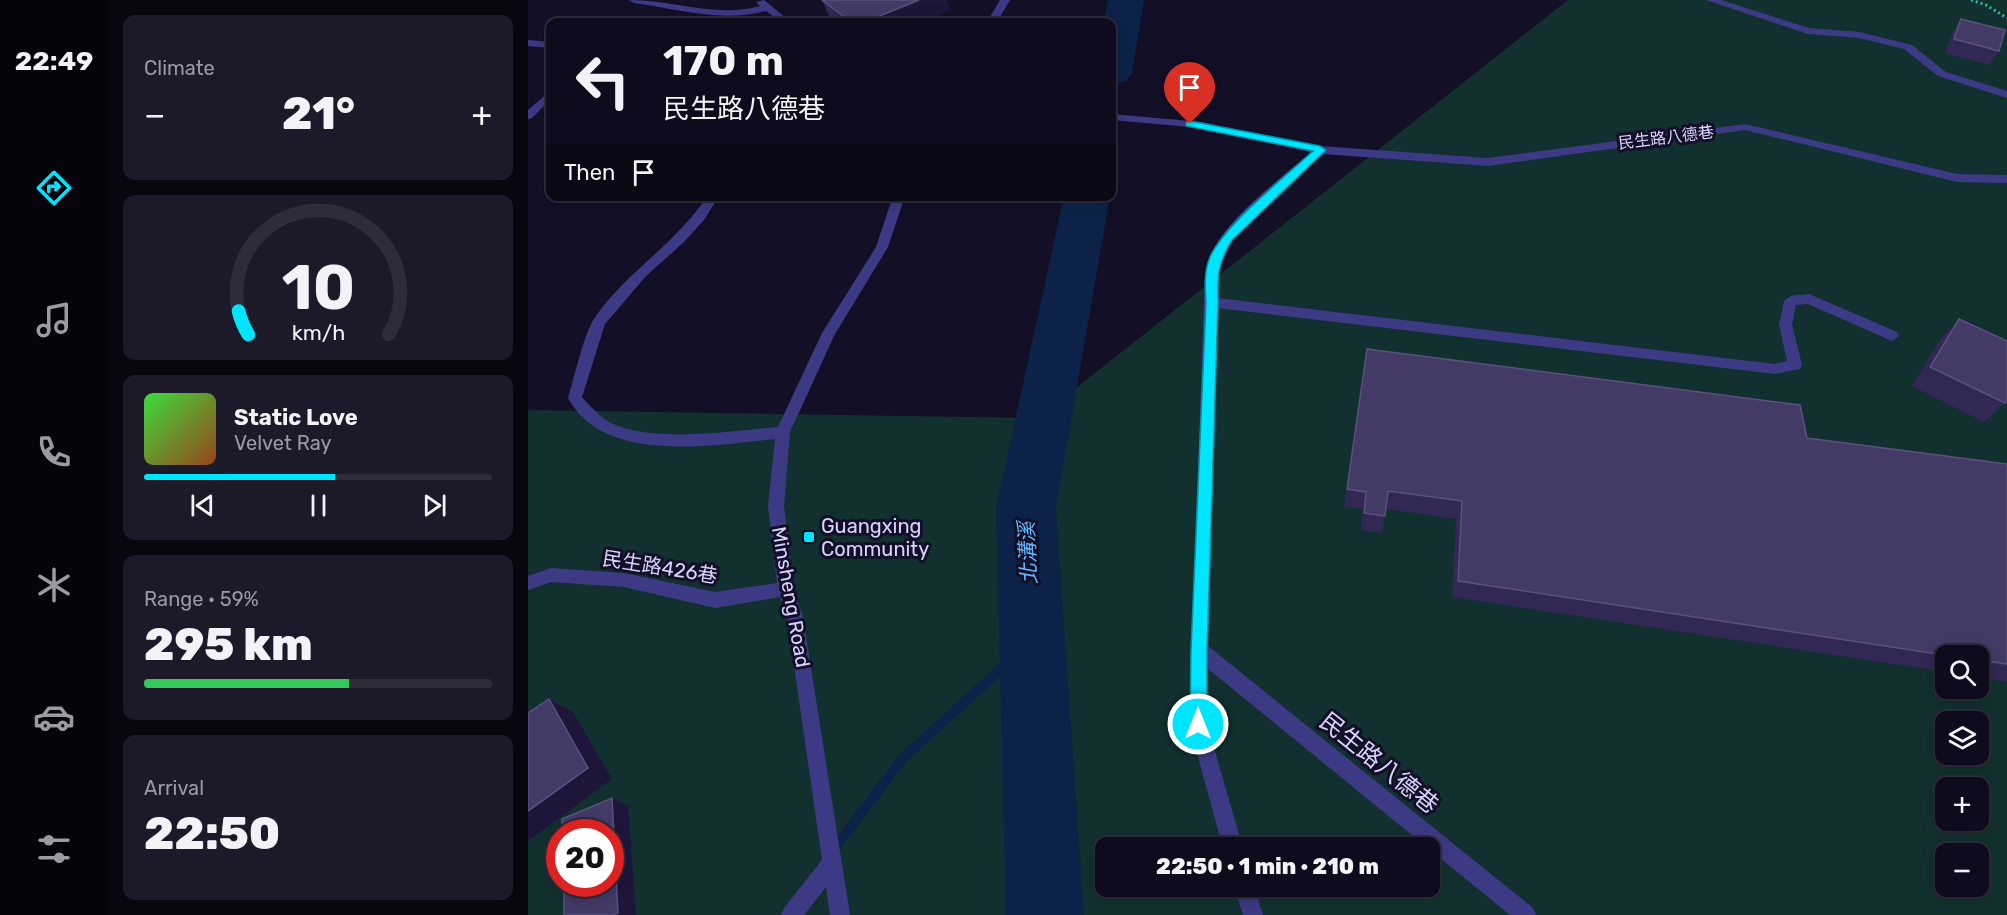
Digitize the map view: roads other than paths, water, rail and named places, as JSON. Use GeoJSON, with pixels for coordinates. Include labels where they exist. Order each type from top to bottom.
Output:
{"type":"FeatureCollection","features":[{"type":"Feature","properties":{"kind":"street"},"geometry":{"type":"LineString","coordinates":[[634,0],[717,15],[747,14],[769,7]]}},
{"type":"Feature","properties":{"kind":"street"},"geometry":{"type":"LineString","coordinates":[[759,0],[781,18]]}},
{"type":"Feature","properties":{"kind":"street"},"geometry":{"type":"LineString","coordinates":[[994,18],[1005,0]]}},
{"type":"Feature","properties":{"kind":"street"},"geometry":{"type":"LineString","coordinates":[[1710,0],[1808,31],[1858,35],[1908,47],[1942,74],[2007,95]]}},
{"type":"Feature","properties":{"kind":"street"},"geometry":{"type":"LineString","coordinates":[[528,43],[546,45]]}},
{"type":"Feature","properties":{"kind":"street"},"geometry":{"type":"LineString","coordinates":[[528,116],[546,98]]}},
{"type":"Feature","properties":{"kind":"street","name":"民生路八德巷"},"geometry":{"type":"LineString","coordinates":[[1116,117],[1190,124],[1320,150],[1488,162],[1745,127],[1957,178],[2007,179]]}},
{"type":"Feature","properties":{"kind":"street"},"geometry":{"type":"LineString","coordinates":[[1230,837],[1198,724],[1211,279],[1216,258],[1227,238],[1320,150]]}},
{"type":"Feature","properties":{"kind":"street"},"geometry":{"type":"LineString","coordinates":[[710,201],[700,217],[680,239],[641,273],[598,322],[575,398],[588,415],[606,427],[635,436],[687,440],[783,432]]}},
{"type":"Feature","properties":{"kind":"street","name":"Minsheng Road"},"geometry":{"type":"LineString","coordinates":[[840,915],[795,616],[786,589],[776,506],[783,432],[829,333],[882,247],[897,201]]}},
{"type":"Feature","properties":{"kind":"street"},"geometry":{"type":"LineString","coordinates":[[1212,302],[1775,369],[1795,365],[1785,324],[1785,310],[1791,301],[1809,299],[1892,336]]}},
{"type":"Feature","properties":{"kind":"street","name":"民生路426巷"},"geometry":{"type":"LineString","coordinates":[[528,583],[551,575],[624,580],[715,600],[786,589]]}},
{"type":"Feature","properties":{"kind":"street","name":"民生路八德巷"},"geometry":{"type":"LineString","coordinates":[[1199,650],[1526,915]]}},
{"type":"Feature","properties":{"kind":"street"},"geometry":{"type":"LineString","coordinates":[[791,915],[833,860]]}},
{"type":"Feature","properties":{"kind":"street"},"geometry":{"type":"LineString","coordinates":[[1247,897],[1253,915]]}},
{"type":"Feature","properties":{"kind":"waterway","name":"北溝溪"},"geometry":{"type":"LineString","coordinates":[[1116,52],[1126,0]]}},
{"type":"Feature","properties":{"kind":"waterway","name":"北溝溪"},"geometry":{"type":"LineString","coordinates":[[1045,915],[1026,508],[1086,201]]}},
{"type":"Feature","properties":{"kind":"waterway"},"geometry":{"type":"LineString","coordinates":[[831,853],[903,758],[1033,640]]}},
{"type":"Feature","properties":{"kind":"place","name":"Guangxing Community"},"geometry":{"type":"Point","coordinates":[809,537]}}]}
